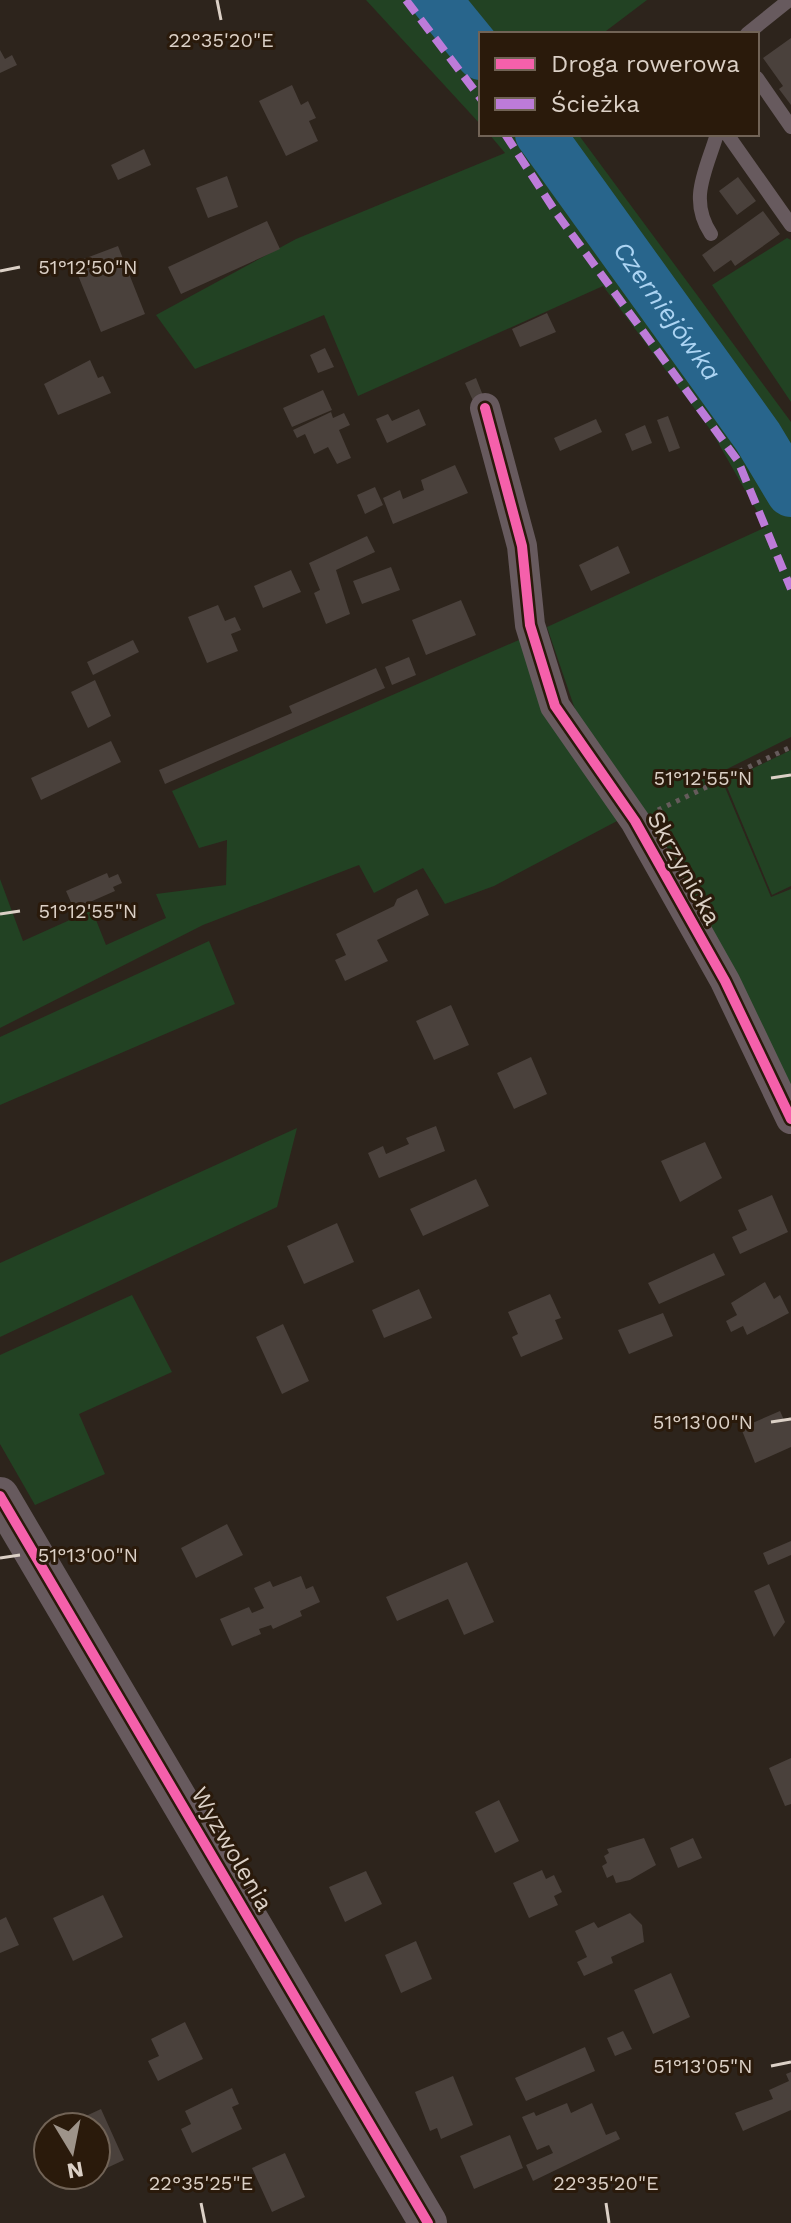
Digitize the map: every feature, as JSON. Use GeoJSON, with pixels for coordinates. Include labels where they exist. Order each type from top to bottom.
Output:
{"type":"FeatureCollection","features":[{"type":"Feature","properties":{"kind":"street","name":"Skrzynicka"},"geometry":{"type":"LineString","coordinates":[[485,408],[522,546],[530,625],[555,706],[635,821],[725,981],[791,1119]]}},
{"type":"Feature","properties":{"kind":"street","name":"Wyzwolenia"},"geometry":{"type":"LineString","coordinates":[[0,1496],[428,2223]]}},
{"type":"Feature","properties":{"kind":"lane"},"geometry":{"type":"LineString","coordinates":[[749,32],[789,0]]}},
{"type":"Feature","properties":{"kind":"lane"},"geometry":{"type":"LineString","coordinates":[[759,81],[791,127]]}},
{"type":"Feature","properties":{"kind":"lane"},"geometry":{"type":"LineString","coordinates":[[711,234],[698,215],[699,190],[716,136]]}},
{"type":"Feature","properties":{"kind":"lane"},"geometry":{"type":"LineString","coordinates":[[728,136],[791,225]]}},
{"type":"Feature","properties":{"kind":"path"},"geometry":{"type":"LineString","coordinates":[[635,821],[791,747]]}},
{"type":"Feature","properties":{"kind":"green space"},"geometry":{"type":"Polygon","coordinates":[[[366,0],[647,0],[605,32],[479,32],[479,123],[366,0]]]}},
{"type":"Feature","properties":{"kind":"green space"},"geometry":{"type":"Polygon","coordinates":[[[491,136],[579,136],[791,422],[791,737],[719,773],[771,897],[791,889],[791,1088],[581,727],[547,627],[766,527],[712,432],[603,286],[358,396],[324,315],[195,369],[156,315],[296,239],[505,153],[491,136]]]}},
{"type":"Feature","properties":{"kind":"green space"},"geometry":{"type":"Polygon","coordinates":[[[787,238],[791,240],[791,402],[712,285],[787,238]]]}},
{"type":"Feature","properties":{"kind":"green space"},"geometry":{"type":"Polygon","coordinates":[[[528,636],[619,820],[494,886],[445,904],[423,868],[374,893],[359,865],[203,925],[0,1028],[0,879],[23,941],[92,910],[106,945],[166,918],[156,894],[226,885],[227,840],[199,848],[172,791],[528,636]]]}},
{"type":"Feature","properties":{"kind":"green space"},"geometry":{"type":"Polygon","coordinates":[[[791,750],[791,886],[772,895],[725,782],[791,750]]]}},
{"type":"Feature","properties":{"kind":"green space"},"geometry":{"type":"Polygon","coordinates":[[[209,941],[235,1004],[0,1105],[0,1037],[209,941]]]}},
{"type":"Feature","properties":{"kind":"green space"},"geometry":{"type":"Polygon","coordinates":[[[297,1128],[277,1207],[0,1337],[0,1263],[297,1128]]]}},
{"type":"Feature","properties":{"kind":"green space"},"geometry":{"type":"Polygon","coordinates":[[[132,1295],[172,1372],[79,1414],[105,1474],[35,1505],[0,1444],[0,1355],[132,1295]]]}},
{"type":"Feature","properties":{"kind":"building"},"geometry":{"type":"Polygon","coordinates":[[[791,38],[791,105],[779,89],[783,86],[763,58],[791,38]]]}},
{"type":"Feature","properties":{"kind":"building"},"geometry":{"type":"Polygon","coordinates":[[[0,50],[5,59],[12,55],[17,65],[0,73],[0,50]]]}},
{"type":"Feature","properties":{"kind":"building"},"geometry":{"type":"Polygon","coordinates":[[[292,85],[301,105],[308,101],[316,118],[309,121],[318,141],[286,156],[259,101],[292,85]]]}},
{"type":"Feature","properties":{"kind":"building"},"geometry":{"type":"Polygon","coordinates":[[[144,149],[151,165],[118,180],[111,165],[144,149]]]}},
{"type":"Feature","properties":{"kind":"building"},"geometry":{"type":"Polygon","coordinates":[[[227,176],[238,207],[208,218],[196,188],[227,176]]]}},
{"type":"Feature","properties":{"kind":"building"},"geometry":{"type":"Polygon","coordinates":[[[738,177],[756,201],[737,215],[719,191],[738,177]]]}},
{"type":"Feature","properties":{"kind":"building"},"geometry":{"type":"Polygon","coordinates":[[[763,211],[780,234],[735,266],[731,260],[714,272],[702,255],[763,211]]]}},
{"type":"Feature","properties":{"kind":"building"},"geometry":{"type":"Polygon","coordinates":[[[267,221],[280,249],[181,294],[168,267],[267,221]]]}},
{"type":"Feature","properties":{"kind":"building"},"geometry":{"type":"Polygon","coordinates":[[[118,246],[145,314],[101,332],[73,263],[118,246]]]}},
{"type":"Feature","properties":{"kind":"building"},"geometry":{"type":"Polygon","coordinates":[[[547,313],[556,332],[520,347],[512,329],[547,313]]]}},
{"type":"Feature","properties":{"kind":"building"},"geometry":{"type":"Polygon","coordinates":[[[325,348],[334,367],[318,373],[310,355],[325,348]]]}},
{"type":"Feature","properties":{"kind":"building"},"geometry":{"type":"Polygon","coordinates":[[[90,360],[98,378],[103,376],[111,393],[58,415],[44,384],[90,360]]]}},
{"type":"Feature","properties":{"kind":"building"},"geometry":{"type":"Polygon","coordinates":[[[476,378],[484,398],[474,403],[465,383],[476,378]]]}},
{"type":"Feature","properties":{"kind":"building"},"geometry":{"type":"Polygon","coordinates":[[[323,390],[332,410],[292,427],[283,408],[323,390]]]}},
{"type":"Feature","properties":{"kind":"building"},"geometry":{"type":"Polygon","coordinates":[[[419,409],[426,425],[387,443],[376,419],[388,414],[392,421],[419,409]]]}},
{"type":"Feature","properties":{"kind":"building"},"geometry":{"type":"Polygon","coordinates":[[[331,412],[333,418],[344,413],[350,425],[339,430],[351,458],[337,464],[328,447],[314,454],[305,434],[297,438],[293,430],[331,412]]]}},
{"type":"Feature","properties":{"kind":"building"},"geometry":{"type":"Polygon","coordinates":[[[668,416],[680,448],[669,452],[657,420],[668,416]]]}},
{"type":"Feature","properties":{"kind":"building"},"geometry":{"type":"Polygon","coordinates":[[[596,419],[602,432],[560,451],[554,438],[596,419]]]}},
{"type":"Feature","properties":{"kind":"building"},"geometry":{"type":"Polygon","coordinates":[[[645,425],[652,443],[632,451],[625,434],[645,425]]]}},
{"type":"Feature","properties":{"kind":"building"},"geometry":{"type":"Polygon","coordinates":[[[455,465],[468,493],[393,524],[383,498],[400,490],[403,499],[424,490],[421,480],[455,465]]]}},
{"type":"Feature","properties":{"kind":"building"},"geometry":{"type":"Polygon","coordinates":[[[375,487],[383,505],[365,514],[357,495],[375,487]]]}},
{"type":"Feature","properties":{"kind":"building"},"geometry":{"type":"Polygon","coordinates":[[[367,536],[375,552],[336,570],[350,614],[326,624],[314,593],[320,590],[309,563],[367,536]]]}},
{"type":"Feature","properties":{"kind":"building"},"geometry":{"type":"Polygon","coordinates":[[[618,546],[630,573],[591,591],[579,565],[618,546]]]}},
{"type":"Feature","properties":{"kind":"building"},"geometry":{"type":"Polygon","coordinates":[[[391,567],[400,590],[362,604],[353,581],[391,567]]]}},
{"type":"Feature","properties":{"kind":"building"},"geometry":{"type":"Polygon","coordinates":[[[291,570],[301,592],[263,608],[254,586],[291,570]]]}},
{"type":"Feature","properties":{"kind":"building"},"geometry":{"type":"Polygon","coordinates":[[[461,600],[476,635],[426,655],[412,620],[461,600]]]}},
{"type":"Feature","properties":{"kind":"building"},"geometry":{"type":"Polygon","coordinates":[[[218,605],[225,621],[235,617],[241,630],[231,634],[238,651],[207,663],[188,617],[218,605]]]}},
{"type":"Feature","properties":{"kind":"building"},"geometry":{"type":"Polygon","coordinates":[[[133,640],[139,652],[93,675],[87,662],[133,640]]]}},
{"type":"Feature","properties":{"kind":"building"},"geometry":{"type":"Polygon","coordinates":[[[409,657],[416,675],[392,685],[385,667],[409,657]]]}},
{"type":"Feature","properties":{"kind":"building"},"geometry":{"type":"Polygon","coordinates":[[[376,668],[385,688],[165,784],[159,770],[292,713],[289,706],[376,668]]]}},
{"type":"Feature","properties":{"kind":"building"},"geometry":{"type":"Polygon","coordinates":[[[95,680],[111,716],[88,728],[71,692],[95,680]]]}},
{"type":"Feature","properties":{"kind":"building"},"geometry":{"type":"Polygon","coordinates":[[[111,741],[121,762],[41,800],[31,778],[111,741]]]}},
{"type":"Feature","properties":{"kind":"building"},"geometry":{"type":"Polygon","coordinates":[[[107,873],[109,878],[118,874],[122,883],[113,887],[115,891],[74,909],[66,891],[107,873]]]}},
{"type":"Feature","properties":{"kind":"building"},"geometry":{"type":"Polygon","coordinates":[[[417,889],[429,915],[377,940],[388,961],[345,981],[335,960],[346,955],[336,934],[394,906],[397,899],[417,889]]]}},
{"type":"Feature","properties":{"kind":"building"},"geometry":{"type":"Polygon","coordinates":[[[451,1005],[469,1045],[434,1060],[416,1021],[451,1005]]]}},
{"type":"Feature","properties":{"kind":"building"},"geometry":{"type":"Polygon","coordinates":[[[531,1057],[547,1094],[514,1109],[497,1073],[531,1057]]]}},
{"type":"Feature","properties":{"kind":"building"},"geometry":{"type":"Polygon","coordinates":[[[436,1126],[445,1151],[379,1178],[368,1153],[383,1146],[386,1154],[409,1144],[406,1138],[436,1126]]]}},
{"type":"Feature","properties":{"kind":"building"},"geometry":{"type":"Polygon","coordinates":[[[705,1142],[722,1178],[680,1202],[661,1161],[705,1142]]]}},
{"type":"Feature","properties":{"kind":"building"},"geometry":{"type":"Polygon","coordinates":[[[476,1179],[489,1206],[423,1236],[410,1209],[476,1179]]]}},
{"type":"Feature","properties":{"kind":"building"},"geometry":{"type":"Polygon","coordinates":[[[772,1195],[788,1232],[740,1254],[732,1237],[747,1230],[738,1210],[772,1195]]]}},
{"type":"Feature","properties":{"kind":"building"},"geometry":{"type":"Polygon","coordinates":[[[337,1223],[354,1262],[304,1284],[287,1246],[337,1223]]]}},
{"type":"Feature","properties":{"kind":"building"},"geometry":{"type":"Polygon","coordinates":[[[714,1253],[725,1275],[659,1304],[648,1283],[714,1253]]]}},
{"type":"Feature","properties":{"kind":"building"},"geometry":{"type":"Polygon","coordinates":[[[765,1282],[774,1299],[780,1295],[789,1313],[747,1335],[743,1326],[731,1332],[726,1321],[737,1315],[731,1303],[765,1282]]]}},
{"type":"Feature","properties":{"kind":"building"},"geometry":{"type":"Polygon","coordinates":[[[419,1289],[432,1318],[384,1338],[372,1310],[419,1289]]]}},
{"type":"Feature","properties":{"kind":"building"},"geometry":{"type":"Polygon","coordinates":[[[550,1294],[561,1318],[555,1320],[563,1339],[521,1357],[512,1337],[518,1334],[508,1312],[550,1294]]]}},
{"type":"Feature","properties":{"kind":"building"},"geometry":{"type":"Polygon","coordinates":[[[663,1313],[673,1336],[629,1354],[618,1330],[663,1313]]]}},
{"type":"Feature","properties":{"kind":"building"},"geometry":{"type":"Polygon","coordinates":[[[283,1324],[309,1381],[282,1394],[256,1337],[283,1324]]]}},
{"type":"Feature","properties":{"kind":"building"},"geometry":{"type":"Polygon","coordinates":[[[780,1411],[784,1420],[791,1417],[791,1447],[755,1463],[741,1428],[780,1411]]]}},
{"type":"Feature","properties":{"kind":"building"},"geometry":{"type":"Polygon","coordinates":[[[227,1524],[243,1555],[196,1578],[181,1548],[227,1524]]]}},
{"type":"Feature","properties":{"kind":"building"},"geometry":{"type":"Polygon","coordinates":[[[791,1541],[791,1555],[768,1565],[763,1553],[791,1541]]]}},
{"type":"Feature","properties":{"kind":"building"},"geometry":{"type":"Polygon","coordinates":[[[467,1562],[494,1622],[464,1635],[448,1599],[397,1621],[386,1597],[467,1562]]]}},
{"type":"Feature","properties":{"kind":"building"},"geometry":{"type":"Polygon","coordinates":[[[301,1576],[306,1589],[313,1586],[320,1602],[300,1611],[302,1616],[273,1629],[271,1625],[259,1629],[261,1634],[232,1646],[220,1619],[249,1607],[252,1613],[264,1608],[254,1588],[270,1581],[273,1587],[301,1576]]]}},
{"type":"Feature","properties":{"kind":"building"},"geometry":{"type":"Polygon","coordinates":[[[769,1584],[785,1622],[774,1637],[754,1591],[769,1584]]]}},
{"type":"Feature","properties":{"kind":"building"},"geometry":{"type":"Polygon","coordinates":[[[791,1758],[791,1804],[785,1806],[769,1768],[791,1758]]]}},
{"type":"Feature","properties":{"kind":"building"},"geometry":{"type":"Polygon","coordinates":[[[499,1800],[519,1841],[495,1853],[475,1812],[499,1800]]]}},
{"type":"Feature","properties":{"kind":"building"},"geometry":{"type":"Polygon","coordinates":[[[644,1838],[656,1865],[630,1880],[616,1883],[613,1875],[607,1878],[602,1866],[607,1863],[604,1856],[609,1853],[607,1849],[644,1838]]]}},
{"type":"Feature","properties":{"kind":"building"},"geometry":{"type":"Polygon","coordinates":[[[693,1838],[702,1858],[678,1868],[670,1848],[693,1838]]]}},
{"type":"Feature","properties":{"kind":"building"},"geometry":{"type":"Polygon","coordinates":[[[542,1870],[546,1879],[554,1875],[562,1892],[554,1896],[558,1905],[529,1918],[513,1883],[542,1870]]]}},
{"type":"Feature","properties":{"kind":"building"},"geometry":{"type":"Polygon","coordinates":[[[366,1871],[382,1904],[345,1922],[329,1887],[366,1871]]]}},
{"type":"Feature","properties":{"kind":"building"},"geometry":{"type":"Polygon","coordinates":[[[103,1895],[123,1937],[73,1961],[53,1918],[103,1895]]]}},
{"type":"Feature","properties":{"kind":"building"},"geometry":{"type":"Polygon","coordinates":[[[630,1913],[642,1925],[644,1942],[611,1957],[613,1963],[584,1976],[577,1962],[587,1957],[575,1931],[594,1922],[598,1928],[630,1913]]]}},
{"type":"Feature","properties":{"kind":"building"},"geometry":{"type":"Polygon","coordinates":[[[6,1917],[19,1945],[0,1953],[0,1920],[6,1917]]]}},
{"type":"Feature","properties":{"kind":"building"},"geometry":{"type":"Polygon","coordinates":[[[416,1941],[432,1979],[401,1993],[385,1955],[416,1941]]]}},
{"type":"Feature","properties":{"kind":"building"},"geometry":{"type":"Polygon","coordinates":[[[671,1973],[690,2017],[653,2034],[634,1990],[671,1973]]]}},
{"type":"Feature","properties":{"kind":"building"},"geometry":{"type":"Polygon","coordinates":[[[185,2022],[203,2059],[158,2081],[148,2061],[159,2056],[151,2039],[185,2022]]]}},
{"type":"Feature","properties":{"kind":"building"},"geometry":{"type":"Polygon","coordinates":[[[623,2031],[632,2049],[615,2056],[607,2038],[623,2031]]]}},
{"type":"Feature","properties":{"kind":"building"},"geometry":{"type":"Polygon","coordinates":[[[585,2047],[595,2071],[526,2101],[515,2078],[585,2047]]]}},
{"type":"Feature","properties":{"kind":"building"},"geometry":{"type":"Polygon","coordinates":[[[791,2072],[791,2110],[743,2131],[735,2113],[773,2099],[769,2090],[789,2081],[786,2074],[791,2072]]]}},
{"type":"Feature","properties":{"kind":"building"},"geometry":{"type":"Polygon","coordinates":[[[453,2076],[473,2125],[441,2139],[437,2128],[430,2131],[415,2092],[453,2076]]]}},
{"type":"Feature","properties":{"kind":"building"},"geometry":{"type":"Polygon","coordinates":[[[232,2088],[239,2104],[232,2107],[242,2129],[192,2153],[181,2129],[191,2124],[185,2111],[232,2088]]]}},
{"type":"Feature","properties":{"kind":"building"},"geometry":{"type":"Polygon","coordinates":[[[567,2103],[571,2113],[592,2103],[606,2135],[616,2131],[620,2139],[533,2181],[526,2165],[553,2153],[549,2145],[537,2150],[522,2117],[534,2112],[536,2116],[567,2103]]]}},
{"type":"Feature","properties":{"kind":"building"},"geometry":{"type":"Polygon","coordinates":[[[112,2133],[124,2160],[112,2166],[112,2133]]]}},
{"type":"Feature","properties":{"kind":"building"},"geometry":{"type":"Polygon","coordinates":[[[510,2135],[523,2168],[474,2189],[460,2156],[510,2135]]]}},
{"type":"Feature","properties":{"kind":"building"},"geometry":{"type":"Polygon","coordinates":[[[285,2153],[305,2197],[272,2212],[252,2168],[285,2153]]]}},
{"type":"Feature","properties":{"kind":"waterway","name":"Czerniejówka"},"geometry":{"type":"LineString","coordinates":[[436,0],[479,53]]}},
{"type":"Feature","properties":{"kind":"waterway","name":"Czerniejówka"},"geometry":{"type":"LineString","coordinates":[[541,136],[758,437],[791,492]]}},
{"type":"Feature","properties":{"kind":"marked path"},"geometry":{"type":"LineString","coordinates":[[406,0],[479,96]]}},
{"type":"Feature","properties":{"kind":"marked path"},"geometry":{"type":"LineString","coordinates":[[506,136],[557,214],[738,461],[791,589]]}},
{"type":"Feature","properties":{"kind":"cycle path"},"geometry":{"type":"LineString","coordinates":[[485,408],[522,546],[530,625],[555,706],[635,821],[725,981],[791,1119]]}},
{"type":"Feature","properties":{"kind":"cycle path"},"geometry":{"type":"LineString","coordinates":[[0,1496],[428,2223]]}}]}
